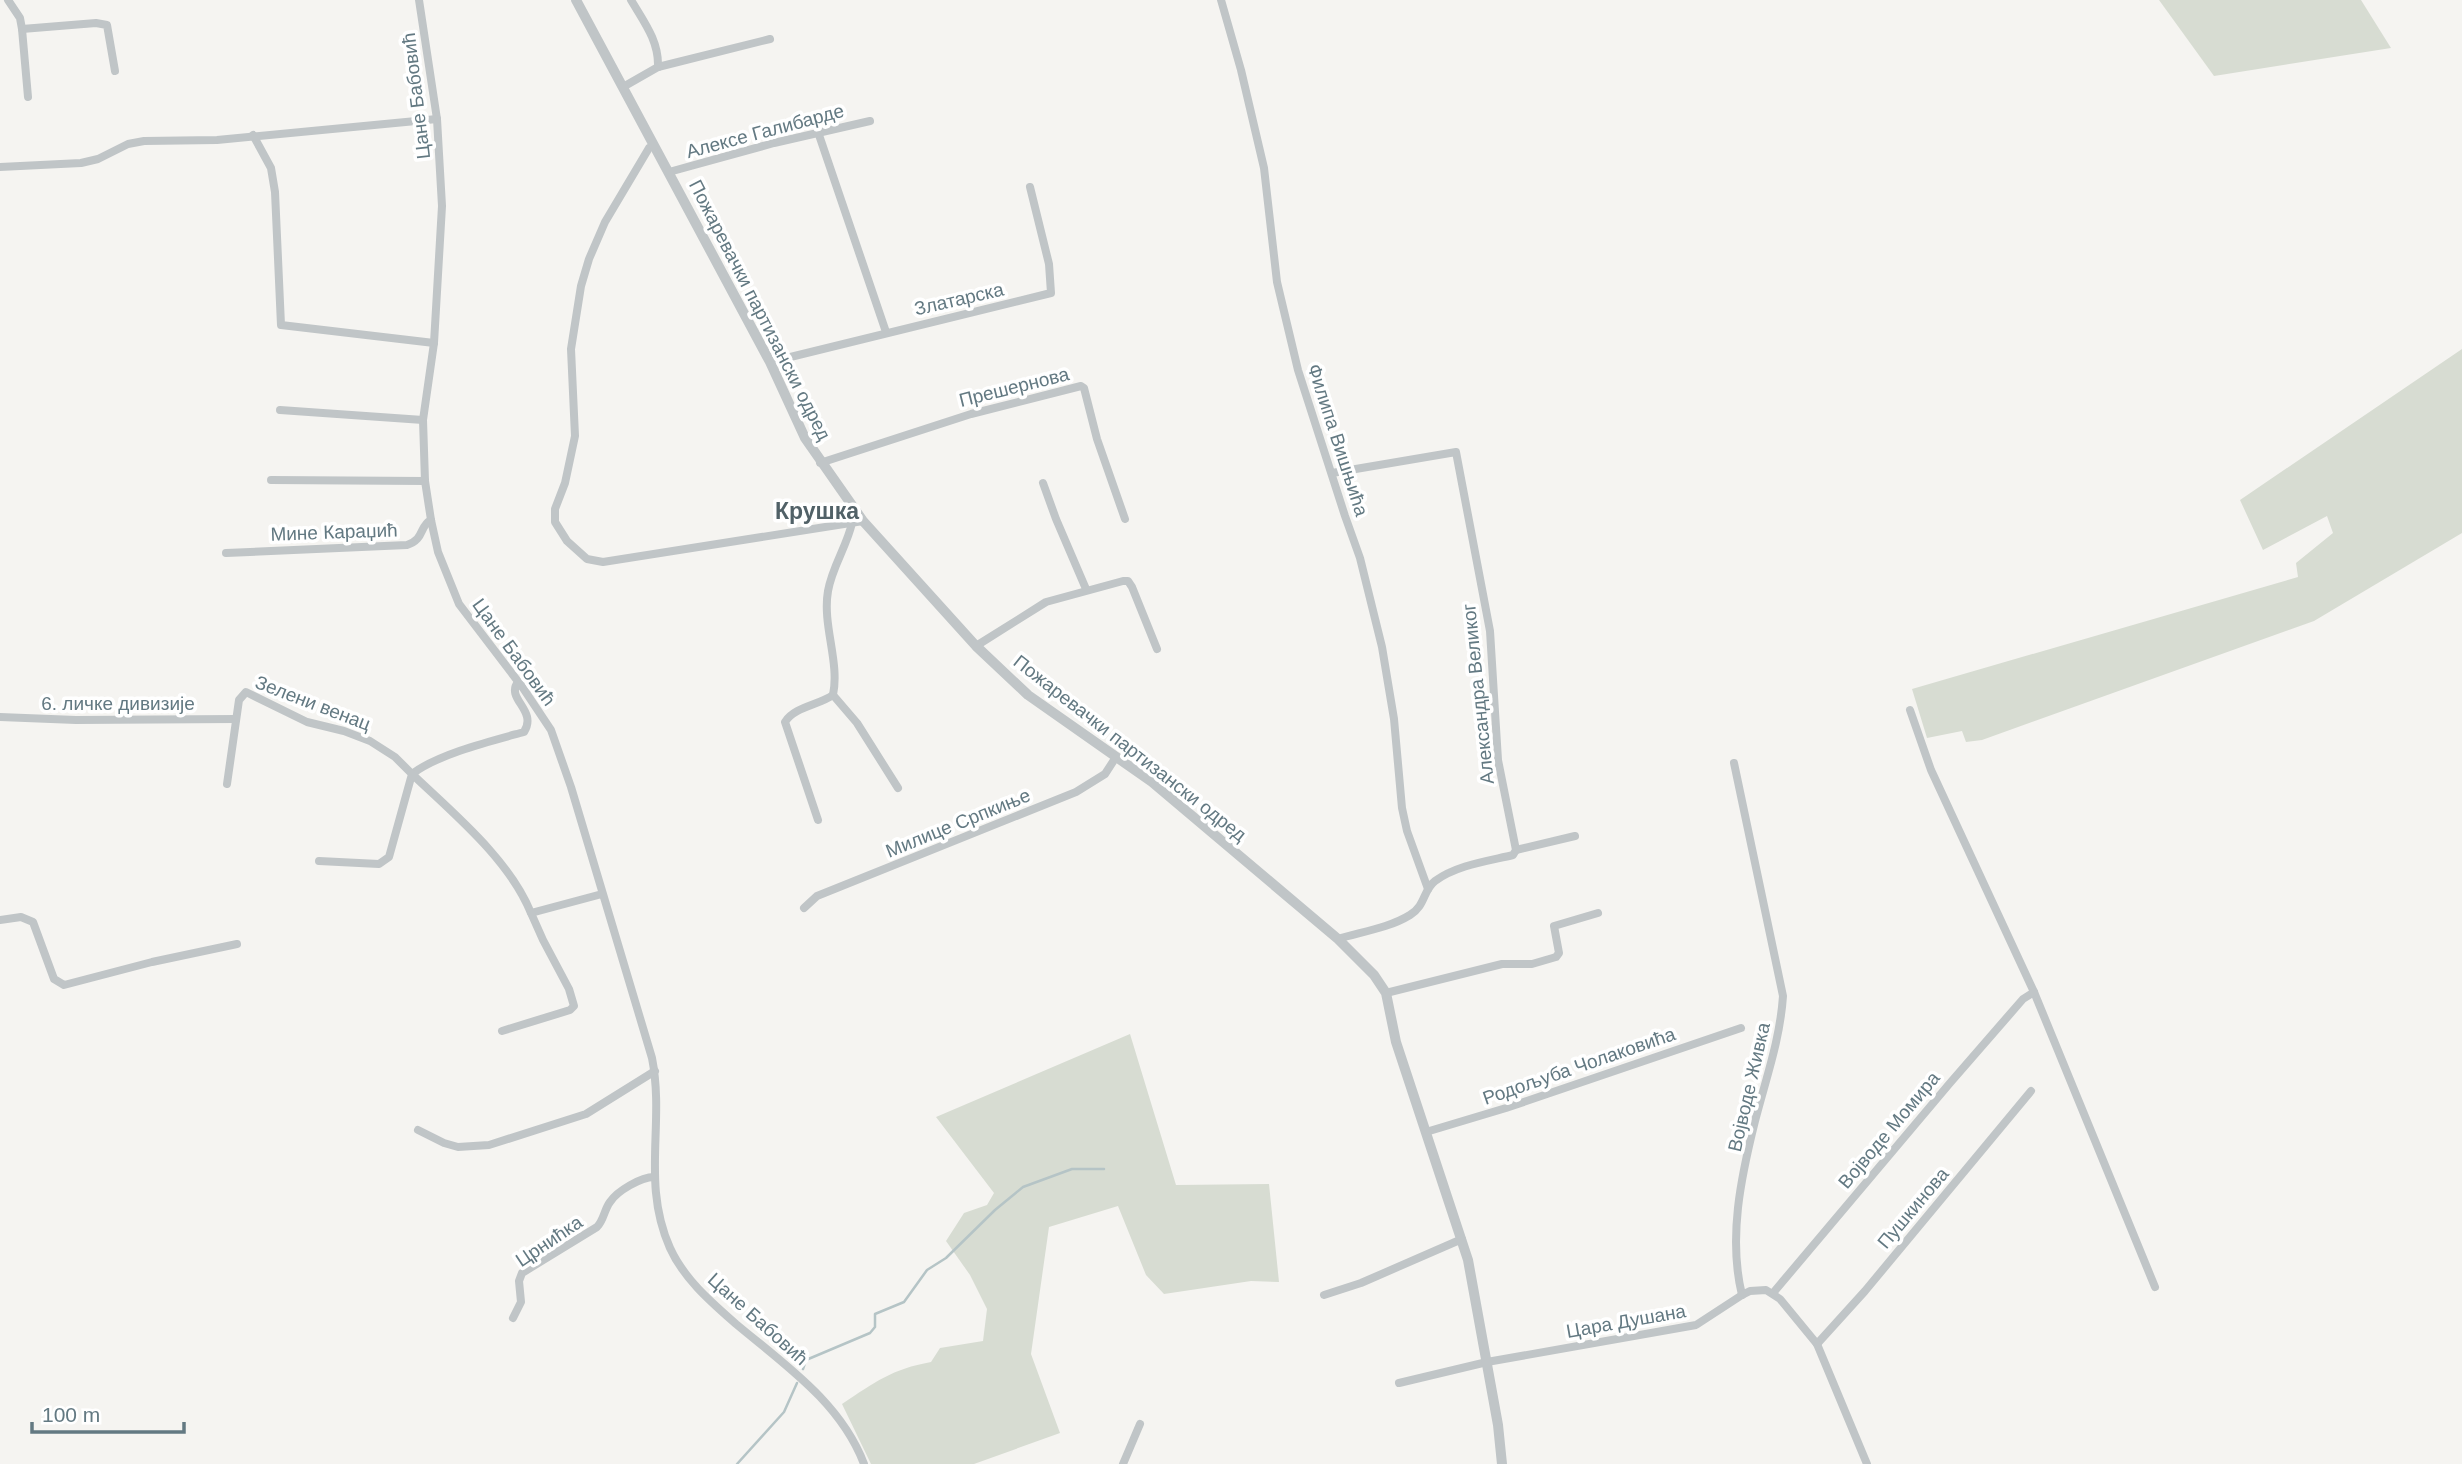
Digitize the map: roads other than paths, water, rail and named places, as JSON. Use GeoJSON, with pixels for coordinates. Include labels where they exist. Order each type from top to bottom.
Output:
{"type":"FeatureCollection","features":[{"type":"Feature","properties":{"kind":"street"},"geometry":{"type":"LineString","coordinates":[[8,0],[20,18],[28,97]]}},
{"type":"Feature","properties":{"kind":"street","name":"Цане Бабовић"},"geometry":{"type":"LineString","coordinates":[[419,0],[437,120],[442,206],[434,343],[423,419],[425,481],[438,552],[459,604],[519,682],[551,730],[571,787],[655,1071],[657,1085],[654,1177],[658,1212],[678,1263],[696,1287],[717,1307],[803,1380],[829,1406],[848,1429],[864,1464]]}},
{"type":"Feature","properties":{"kind":"street","name":"Пожаревачки партизански одред"},"geometry":{"type":"LineString","coordinates":[[576,0],[770,362],[805,438],[857,522],[976,646],[1028,695],[1152,782],[1338,939],[1374,975],[1385,993],[1396,1042],[1468,1260],[1499,1425],[1502,1464]]}},
{"type":"Feature","properties":{"kind":"street"},"geometry":{"type":"LineString","coordinates":[[631,0],[658,49],[658,67]]}},
{"type":"Feature","properties":{"kind":"street","name":"Филипа Вишњића"},"geometry":{"type":"LineString","coordinates":[[1221,0],[1264,168],[1277,282],[1298,370],[1360,558],[1382,647],[1394,719],[1402,808],[1407,831],[1428,889]]}},
{"type":"Feature","properties":{"kind":"street"},"geometry":{"type":"LineString","coordinates":[[22,29],[96,23],[107,25],[115,71]]}},
{"type":"Feature","properties":{"kind":"street"},"geometry":{"type":"LineString","coordinates":[[623,86],[658,67],[770,39]]}},
{"type":"Feature","properties":{"kind":"street"},"geometry":{"type":"LineString","coordinates":[[0,167],[81,163],[145,141],[217,140],[437,120]]}},
{"type":"Feature","properties":{"kind":"street","name":"Алексе Галибарде"},"geometry":{"type":"LineString","coordinates":[[669,173],[818,132],[870,121]]}},
{"type":"Feature","properties":{"kind":"street"},"geometry":{"type":"LineString","coordinates":[[818,132],[886,332]]}},
{"type":"Feature","properties":{"kind":"street"},"geometry":{"type":"LineString","coordinates":[[253,135],[271,168],[275,192],[281,325],[434,343]]}},
{"type":"Feature","properties":{"kind":"street"},"geometry":{"type":"LineString","coordinates":[[654,145],[649,148],[605,222],[581,286],[571,349],[575,436],[565,483],[555,509],[555,522],[559,531],[587,559],[603,562],[857,522]]}},
{"type":"Feature","properties":{"kind":"street","name":"Златарска"},"geometry":{"type":"LineString","coordinates":[[770,362],[1051,293],[1049,264],[1030,187]]}},
{"type":"Feature","properties":{"kind":"street","name":"Прешернова"},"geometry":{"type":"LineString","coordinates":[[820,463],[971,414],[1081,386],[1084,388],[1097,439],[1125,519]]}},
{"type":"Feature","properties":{"kind":"street"},"geometry":{"type":"LineString","coordinates":[[280,410],[423,419]]}},
{"type":"Feature","properties":{"kind":"street","name":"Александра Великог"},"geometry":{"type":"LineString","coordinates":[[1332,474],[1456,452],[1490,632],[1498,760],[1516,850]]}},
{"type":"Feature","properties":{"kind":"street"},"geometry":{"type":"LineString","coordinates":[[271,480],[425,481]]}},
{"type":"Feature","properties":{"kind":"street"},"geometry":{"type":"LineString","coordinates":[[1043,483],[1086,589]]}},
{"type":"Feature","properties":{"kind":"street","name":"Мине Караџић"},"geometry":{"type":"LineString","coordinates":[[226,553],[407,545],[419,538],[425,524],[431,520]]}},
{"type":"Feature","properties":{"kind":"street"},"geometry":{"type":"LineString","coordinates":[[857,522],[828,590],[826,618],[835,680],[833,695],[857,723],[898,788]]}},
{"type":"Feature","properties":{"kind":"street"},"geometry":{"type":"LineString","coordinates":[[976,646],[1026,612],[1046,602],[1123,581],[1128,582],[1157,649]]}},
{"type":"Feature","properties":{"kind":"street"},"geometry":{"type":"LineString","coordinates":[[319,861],[379,864],[386,860],[412,774],[422,766],[524,732],[528,726],[528,718],[515,692],[515,686],[519,682]]}},
{"type":"Feature","properties":{"kind":"street","name":"Зелени венац"},"geometry":{"type":"LineString","coordinates":[[227,784],[240,697],[249,692],[307,722],[370,741],[395,757],[488,849],[515,881],[569,989],[574,1006],[570,1010],[502,1031]]}},
{"type":"Feature","properties":{"kind":"street"},"geometry":{"type":"LineString","coordinates":[[818,820],[785,722],[790,715],[833,695]]}},
{"type":"Feature","properties":{"kind":"street"},"geometry":{"type":"LineString","coordinates":[[1910,710],[1931,770],[2034,992],[2155,1287]]}},
{"type":"Feature","properties":{"kind":"street","name":"6. личке дивизије"},"geometry":{"type":"LineString","coordinates":[[0,717],[76,720],[236,719]]}},
{"type":"Feature","properties":{"kind":"street","name":"Милице Српкиње"},"geometry":{"type":"LineString","coordinates":[[804,908],[817,896],[1076,792],[1105,774],[1116,757]]}},
{"type":"Feature","properties":{"kind":"street","name":"Војводе Живка"},"geometry":{"type":"LineString","coordinates":[[1734,763],[1783,996],[1781,1027],[1754,1124],[1739,1203],[1735,1245],[1742,1295]]}},
{"type":"Feature","properties":{"kind":"street"},"geometry":{"type":"LineString","coordinates":[[1338,939],[1409,916],[1423,904],[1428,889],[1435,881],[1459,869],[1513,855],[1516,850],[1575,836]]}},
{"type":"Feature","properties":{"kind":"street"},"geometry":{"type":"LineString","coordinates":[[531,913],[602,894]]}},
{"type":"Feature","properties":{"kind":"street"},"geometry":{"type":"LineString","coordinates":[[1385,993],[1502,964],[1532,964],[1556,957],[1559,953],[1554,926],[1598,913]]}},
{"type":"Feature","properties":{"kind":"street"},"geometry":{"type":"LineString","coordinates":[[0,920],[21,917],[33,922],[54,979],[64,985],[237,944]]}},
{"type":"Feature","properties":{"kind":"street","name":"Војводе Момира"},"geometry":{"type":"LineString","coordinates":[[1773,1293],[1950,1083],[2023,999],[2034,992]]}},
{"type":"Feature","properties":{"kind":"street","name":"Родољуба Чолаковића"},"geometry":{"type":"LineString","coordinates":[[1426,1132],[1506,1108],[1741,1028]]}},
{"type":"Feature","properties":{"kind":"street"},"geometry":{"type":"LineString","coordinates":[[418,1129],[458,1147],[489,1146],[586,1114],[655,1071]]}},
{"type":"Feature","properties":{"kind":"street","name":"Пушкинова"},"geometry":{"type":"LineString","coordinates":[[1817,1345],[2031,1091]]}},
{"type":"Feature","properties":{"kind":"street","name":"Црнићка"},"geometry":{"type":"LineString","coordinates":[[513,1318],[521,1302],[519,1281],[522,1273],[597,1227],[603,1221],[610,1202],[620,1193],[645,1178],[654,1177]]}},
{"type":"Feature","properties":{"kind":"street"},"geometry":{"type":"LineString","coordinates":[[1324,1295],[1361,1283],[1462,1239]]}},
{"type":"Feature","properties":{"kind":"street","name":"Цара Душана"},"geometry":{"type":"LineString","coordinates":[[1487,1363],[1696,1325],[1751,1291],[1766,1290],[1773,1293]]}},
{"type":"Feature","properties":{"kind":"street"},"geometry":{"type":"LineString","coordinates":[[1773,1293],[1793,1312],[1817,1345],[1867,1464]]}},
{"type":"Feature","properties":{"kind":"street"},"geometry":{"type":"LineString","coordinates":[[1399,1383],[1487,1363]]}},
{"type":"Feature","properties":{"kind":"street"},"geometry":{"type":"LineString","coordinates":[[1123,1464],[1140,1424]]}},
{"type":"Feature","properties":{"kind":"waterway"},"geometry":{"type":"LineString","coordinates":[[803,1369],[806,1360],[870,1333],[875,1327],[875,1314],[904,1302],[927,1270],[946,1258],[1023,1187],[1072,1169],[1104,1169]]}},
{"type":"Feature","properties":{"kind":"waterway"},"geometry":{"type":"LineString","coordinates":[[737,1464],[784,1412],[797,1383]]}},
{"type":"Feature","properties":{"kind":"district","name":"Крушка"},"geometry":{"type":"Point","coordinates":[817,511]}}]}
